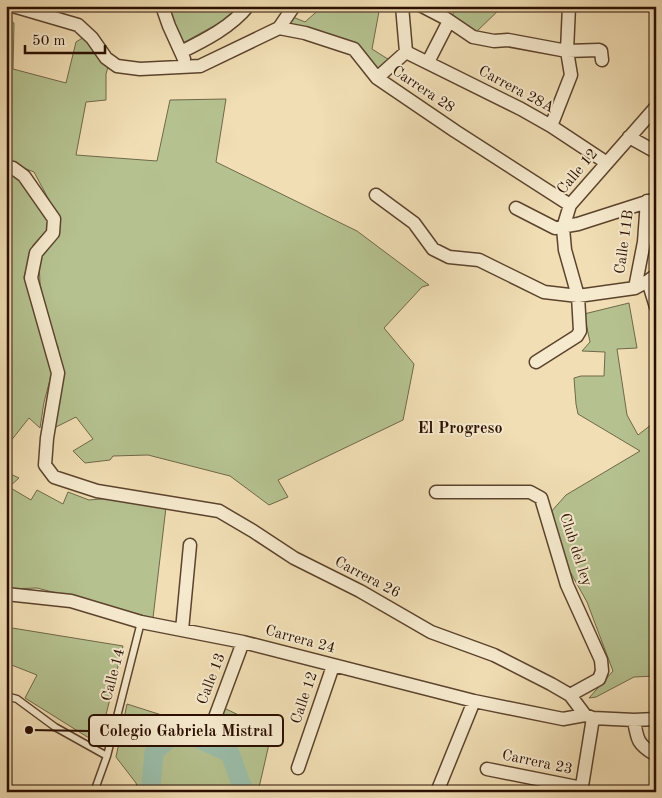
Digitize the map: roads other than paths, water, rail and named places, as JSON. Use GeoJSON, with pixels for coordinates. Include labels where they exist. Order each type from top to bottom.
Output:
{"type":"FeatureCollection","features":[{"type":"Feature","properties":{"kind":"street"},"geometry":{"type":"LineString","coordinates":[[13,6],[78,25],[92,38],[106,58],[117,66],[140,69],[200,66],[279,28],[294,6]]}},
{"type":"Feature","properties":{"kind":"street"},"geometry":{"type":"LineString","coordinates":[[162,6],[186,66]]}},
{"type":"Feature","properties":{"kind":"street"},"geometry":{"type":"LineString","coordinates":[[181,52],[207,39],[248,6]]}},
{"type":"Feature","properties":{"kind":"street"},"geometry":{"type":"LineString","coordinates":[[377,78],[406,52],[402,6]]}},
{"type":"Feature","properties":{"kind":"street"},"geometry":{"type":"LineString","coordinates":[[422,6],[473,37],[494,41],[508,40],[567,51],[600,50],[602,60]]}},
{"type":"Feature","properties":{"kind":"street"},"geometry":{"type":"LineString","coordinates":[[551,126],[571,75],[567,51],[569,6]]}},
{"type":"Feature","properties":{"kind":"street"},"geometry":{"type":"LineString","coordinates":[[428,62],[449,21]]}},
{"type":"Feature","properties":{"kind":"street","name":"Carrera 28"},"geometry":{"type":"LineString","coordinates":[[279,28],[292,29],[354,49],[377,78],[455,132],[570,205]]}},
{"type":"Feature","properties":{"kind":"street","name":"Carrera 28A"},"geometry":{"type":"LineString","coordinates":[[406,52],[551,126],[607,163]]}},
{"type":"Feature","properties":{"kind":"street","name":"Calle 12"},"geometry":{"type":"LineString","coordinates":[[536,362],[577,336],[580,331],[578,296],[565,250],[564,228],[570,205],[656,107]]}},
{"type":"Feature","properties":{"kind":"street"},"geometry":{"type":"LineString","coordinates":[[629,137],[656,152]]}},
{"type":"Feature","properties":{"kind":"street","name":"Carrera 26"},"geometry":{"type":"LineString","coordinates":[[6,167],[13,168],[24,176],[54,219],[53,233],[36,253],[31,278],[58,373],[47,438],[45,465],[54,477],[96,491],[218,511],[253,530],[294,558],[360,591],[431,632],[494,655],[551,684],[570,695],[589,716]]}},
{"type":"Feature","properties":{"kind":"street"},"geometry":{"type":"LineString","coordinates":[[376,195],[414,224],[433,249],[449,256],[479,260],[544,292],[578,296],[635,288],[652,278],[656,307]]}},
{"type":"Feature","properties":{"kind":"street"},"geometry":{"type":"LineString","coordinates":[[516,208],[555,228],[564,228],[652,200]]}},
{"type":"Feature","properties":{"kind":"street","name":"Calle 11B"},"geometry":{"type":"LineString","coordinates":[[635,288],[652,200]]}},
{"type":"Feature","properties":{"kind":"street","name":"Club del ley"},"geometry":{"type":"LineString","coordinates":[[436,492],[530,492],[541,498],[567,585],[600,660],[602,671],[599,679],[570,695]]}},
{"type":"Feature","properties":{"kind":"street"},"geometry":{"type":"LineString","coordinates":[[182,630],[190,544]]}},
{"type":"Feature","properties":{"kind":"street","name":"Carrera 24"},"geometry":{"type":"LineString","coordinates":[[6,594],[71,601],[97,607],[141,622],[244,642],[474,701],[563,719],[589,716]]}},
{"type":"Feature","properties":{"kind":"street","name":"Calle 13"},"geometry":{"type":"LineString","coordinates":[[211,728],[244,642]]}},
{"type":"Feature","properties":{"kind":"street","name":"Calle 12"},"geometry":{"type":"LineString","coordinates":[[298,768],[333,666]]}},
{"type":"Feature","properties":{"kind":"street"},"geometry":{"type":"LineString","coordinates":[[437,792],[474,701]]}},
{"type":"Feature","properties":{"kind":"street"},"geometry":{"type":"LineString","coordinates":[[581,790],[589,716],[634,720],[656,719]]}},
{"type":"Feature","properties":{"kind":"street"},"geometry":{"type":"LineString","coordinates":[[634,720],[637,738],[642,747],[656,755]]}},
{"type":"Feature","properties":{"kind":"street","name":"Carrera 23"},"geometry":{"type":"LineString","coordinates":[[487,769],[581,790]]}},
{"type":"Feature","properties":{"kind":"lane","name":"Calle 14"},"geometry":{"type":"LineString","coordinates":[[94,792],[107,756],[141,622]]}},
{"type":"Feature","properties":{"kind":"lane"},"geometry":{"type":"LineString","coordinates":[[6,696],[16,699],[55,727],[107,756]]}},
{"type":"Feature","properties":{"kind":"waterway"},"geometry":{"type":"LineString","coordinates":[[154,792],[151,785],[154,752],[172,736],[190,735],[230,753],[241,784],[246,792]]}},
{"type":"Feature","properties":{"kind":"place","name":"Colegio Gabriela Mistral"},"geometry":{"type":"Point","coordinates":[29,730]}},
{"type":"Feature","properties":{"kind":"district","name":"El Progreso"},"geometry":{"type":"Point","coordinates":[460,429]}}]}
